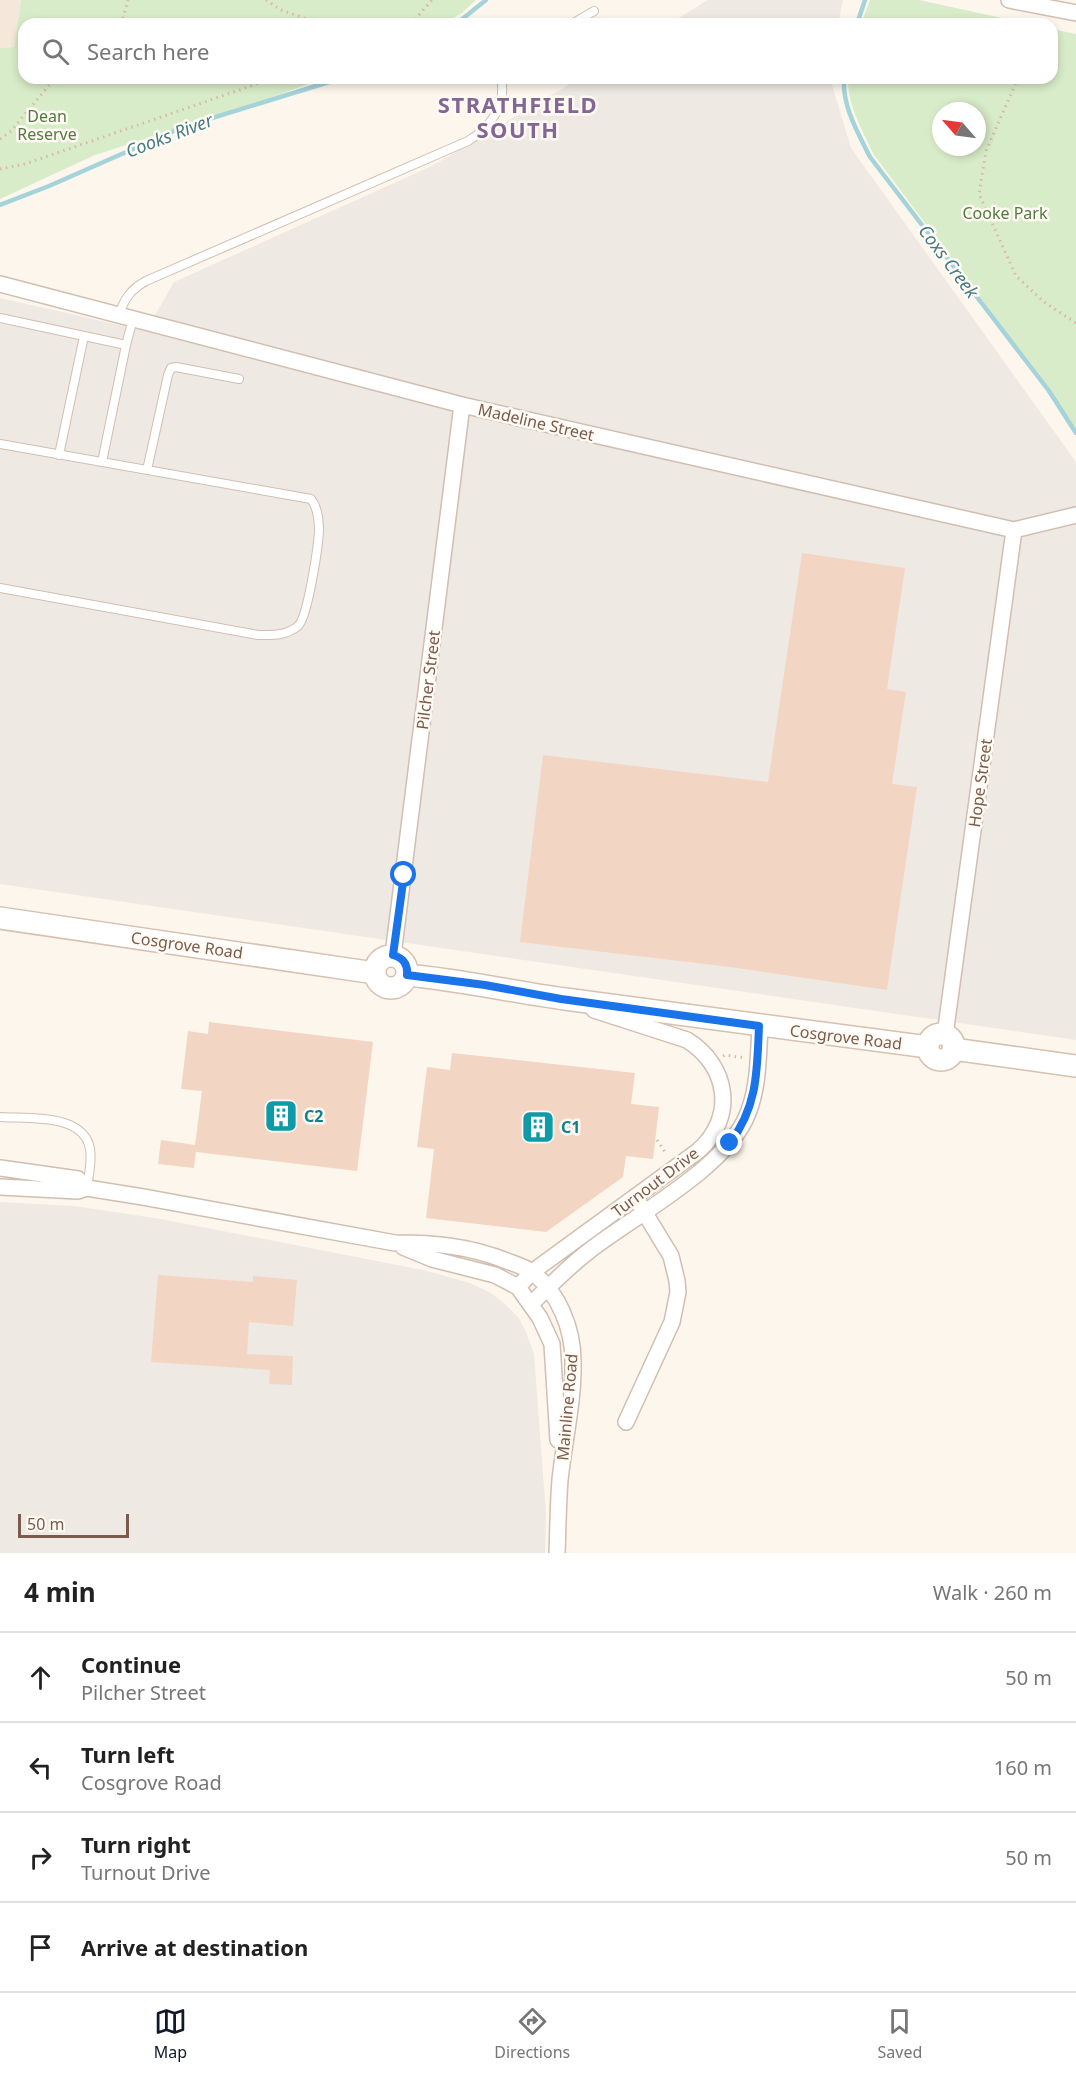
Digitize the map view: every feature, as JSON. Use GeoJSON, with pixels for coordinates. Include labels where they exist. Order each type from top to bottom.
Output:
{"type":"FeatureCollection","features":[{"type":"Feature","properties":{"kind":"main road","name":"Cosgrove Road"},"geometry":{"type":"LineString","coordinates":[[0,918],[375,973]]}},
{"type":"Feature","properties":{"kind":"main road"},"geometry":{"type":"LineString","coordinates":[[393,955],[403,960],[408,969],[402,984],[393,988],[383,986],[375,973],[380,960],[393,955]]}},
{"type":"Feature","properties":{"kind":"main road","name":"Cosgrove Road"},"geometry":{"type":"LineString","coordinates":[[407,975],[759,1026],[942,1044],[1076,1066]]}},
{"type":"Feature","properties":{"kind":"street"},"geometry":{"type":"LineString","coordinates":[[1009,0],[1068,8]]}},
{"type":"Feature","properties":{"kind":"street","name":"Madeline Street"},"geometry":{"type":"LineString","coordinates":[[0,284],[462,405],[1014,530],[1076,515]]}},
{"type":"Feature","properties":{"kind":"street","name":"Pilcher Street"},"geometry":{"type":"LineString","coordinates":[[393,955],[462,405]]}},
{"type":"Feature","properties":{"kind":"street","name":"Hope Street"},"geometry":{"type":"LineString","coordinates":[[942,1044],[1014,530]]}},
{"type":"Feature","properties":{"kind":"street","name":"Turnout Drive"},"geometry":{"type":"LineString","coordinates":[[518,1287],[532,1272],[698,1151],[713,1135],[721,1115],[723,1100],[719,1076],[707,1056],[687,1040],[561,999]]}},
{"type":"Feature","properties":{"kind":"street","name":"Turnout Drive"},"geometry":{"type":"LineString","coordinates":[[531,1304],[588,1252],[719,1155],[738,1133],[754,1094],[759,1026]]}},
{"type":"Feature","properties":{"kind":"street","name":"Mainline Road"},"geometry":{"type":"LineString","coordinates":[[0,1168],[78,1179],[87,1188]]}},
{"type":"Feature","properties":{"kind":"street","name":"Mainline Road"},"geometry":{"type":"LineString","coordinates":[[0,1187],[78,1191],[87,1188],[395,1243],[435,1243],[485,1252],[532,1272],[547,1288],[567,1323],[573,1361],[560,1480],[557,1553]]}},
{"type":"Feature","properties":{"kind":"street"},"geometry":{"type":"LineString","coordinates":[[626,1422],[672,1322],[678,1292],[671,1256],[635,1198]]}},
{"type":"Feature","properties":{"kind":"street","name":"Mainline Road"},"geometry":{"type":"LineString","coordinates":[[395,1243],[432,1259],[495,1275],[518,1287],[531,1304],[552,1344],[560,1480]]}},
{"type":"Feature","properties":{"kind":"lane"},"geometry":{"type":"LineString","coordinates":[[582,18],[594,11]]}},
{"type":"Feature","properties":{"kind":"lane"},"geometry":{"type":"LineString","coordinates":[[102,462],[126,345],[126,317],[123,301],[134,287],[468,141],[481,133],[491,122],[501,103],[504,90],[502,84]]}},
{"type":"Feature","properties":{"kind":"lane"},"geometry":{"type":"LineString","coordinates":[[0,318],[126,345]]}},
{"type":"Feature","properties":{"kind":"lane"},"geometry":{"type":"LineString","coordinates":[[58,455],[84,336]]}},
{"type":"Feature","properties":{"kind":"lane"},"geometry":{"type":"LineString","coordinates":[[147,470],[171,368],[239,379]]}},
{"type":"Feature","properties":{"kind":"lane"},"geometry":{"type":"LineString","coordinates":[[0,444],[311,500],[317,506],[319,530],[306,608],[300,625],[287,633],[278,635],[258,635],[0,588]]}},
{"type":"Feature","properties":{"kind":"lane"},"geometry":{"type":"LineString","coordinates":[[0,1117],[56,1120],[82,1131],[91,1153],[87,1188]]}},
{"type":"Feature","properties":{"kind":"path"},"geometry":{"type":"LineString","coordinates":[[123,18],[128,0]]}},
{"type":"Feature","properties":{"kind":"path"},"geometry":{"type":"LineString","coordinates":[[266,0],[281,10],[304,18]]}},
{"type":"Feature","properties":{"kind":"path"},"geometry":{"type":"LineString","coordinates":[[416,18],[432,0]]}},
{"type":"Feature","properties":{"kind":"path"},"geometry":{"type":"LineString","coordinates":[[0,139],[11,131],[50,84]]}},
{"type":"Feature","properties":{"kind":"path"},"geometry":{"type":"LineString","coordinates":[[0,169],[25,165],[257,84]]}},
{"type":"Feature","properties":{"kind":"path"},"geometry":{"type":"LineString","coordinates":[[1015,84],[986,151],[980,194],[1016,276],[1044,302],[1076,323]]}},
{"type":"Feature","properties":{"kind":"path"},"geometry":{"type":"LineString","coordinates":[[718,1058],[725,1055],[747,1059]]}},
{"type":"Feature","properties":{"kind":"path"},"geometry":{"type":"LineString","coordinates":[[657,1140],[670,1158]]}},
{"type":"Feature","properties":{"kind":"shaded area"},"geometry":{"type":"Polygon","coordinates":[[[0,0],[21,0],[14,47],[0,48],[0,0]]]}},
{"type":"Feature","properties":{"kind":"shaded area"},"geometry":{"type":"Polygon","coordinates":[[[708,0],[843,0],[839,18],[679,18],[708,0]]]}},
{"type":"Feature","properties":{"kind":"shaded area"},"geometry":{"type":"Polygon","coordinates":[[[570,84],[832,84],[851,148],[1076,462],[1076,1040],[0,884],[0,298],[146,331],[174,282],[432,166],[570,84]]]}},
{"type":"Feature","properties":{"kind":"shaded area"},"geometry":{"type":"Polygon","coordinates":[[[0,1202],[74,1206],[161,1219],[423,1270],[470,1283],[491,1293],[518,1317],[534,1354],[546,1514],[545,1553],[0,1553],[0,1202]]]}},
{"type":"Feature","properties":{"kind":"green space","name":"Dean Reserve"},"geometry":{"type":"Polygon","coordinates":[[[21,0],[476,0],[453,18],[18,18],[21,0]]]}},
{"type":"Feature","properties":{"kind":"green space"},"geometry":{"type":"Polygon","coordinates":[[[870,0],[919,0],[1002,18],[863,18],[870,0]]]}},
{"type":"Feature","properties":{"kind":"green space","name":"Dean Reserve"},"geometry":{"type":"Polygon","coordinates":[[[18,20],[18,84],[308,84],[254,104],[95,155],[0,199],[0,48],[14,47],[18,20]]]}},
{"type":"Feature","properties":{"kind":"green space","name":"Cooke Park"},"geometry":{"type":"Polygon","coordinates":[[[1058,30],[1076,34],[1076,430],[1050,390],[874,155],[850,98],[848,84],[1058,84],[1058,30]]]}},
{"type":"Feature","properties":{"kind":"building"},"geometry":{"type":"Polygon","coordinates":[[[802,553],[905,568],[887,689],[906,692],[892,784],[917,787],[887,990],[730,967],[520,942],[543,755],[768,782],[802,553]]]}},
{"type":"Feature","properties":{"kind":"building","name":"C2"},"geometry":{"type":"Polygon","coordinates":[[[209,1022],[373,1042],[357,1171],[196,1152],[194,1168],[158,1164],[161,1140],[195,1145],[202,1091],[181,1089],[188,1031],[208,1034],[209,1022]]]}},
{"type":"Feature","properties":{"kind":"building","name":"C1"},"geometry":{"type":"Polygon","coordinates":[[[452,1053],[635,1073],[631,1104],[659,1107],[653,1159],[626,1156],[623,1177],[546,1232],[426,1218],[434,1149],[417,1147],[427,1067],[450,1070],[452,1053]]]}},
{"type":"Feature","properties":{"kind":"building"},"geometry":{"type":"Polygon","coordinates":[[[158,1275],[253,1282],[253,1276],[297,1280],[293,1326],[249,1322],[247,1354],[293,1356],[292,1385],[269,1384],[270,1370],[151,1362],[158,1275]]]}},
{"type":"Feature","properties":{"kind":"waterway","name":"Cooks River"},"geometry":{"type":"LineString","coordinates":[[464,18],[486,0]]}},
{"type":"Feature","properties":{"kind":"waterway","name":"Coxs Creek"},"geometry":{"type":"LineString","coordinates":[[859,18],[865,0]]}},
{"type":"Feature","properties":{"kind":"waterway","name":"Cooks River"},"geometry":{"type":"LineString","coordinates":[[0,205],[183,127],[323,84]]}},
{"type":"Feature","properties":{"kind":"waterway","name":"Coxs Creek"},"geometry":{"type":"LineString","coordinates":[[844,84],[848,109],[870,157],[1049,391],[1076,433]]}},
{"type":"Feature","properties":{"kind":"place","name":"C2"},"geometry":{"type":"Point","coordinates":[281,1116]}},
{"type":"Feature","properties":{"kind":"place","name":"C1"},"geometry":{"type":"Point","coordinates":[538,1127]}},
{"type":"Feature","properties":{"kind":"district","name":"STRATHFIELD SOUTH"},"geometry":{"type":"Point","coordinates":[518,116]}},
{"type":"Feature","properties":{"kind":"route"},"geometry":{"type":"LineString","coordinates":[[404,875],[393,955],[406,964],[407,975],[759,1026],[754,1094],[745,1120],[730,1143]]}}]}
